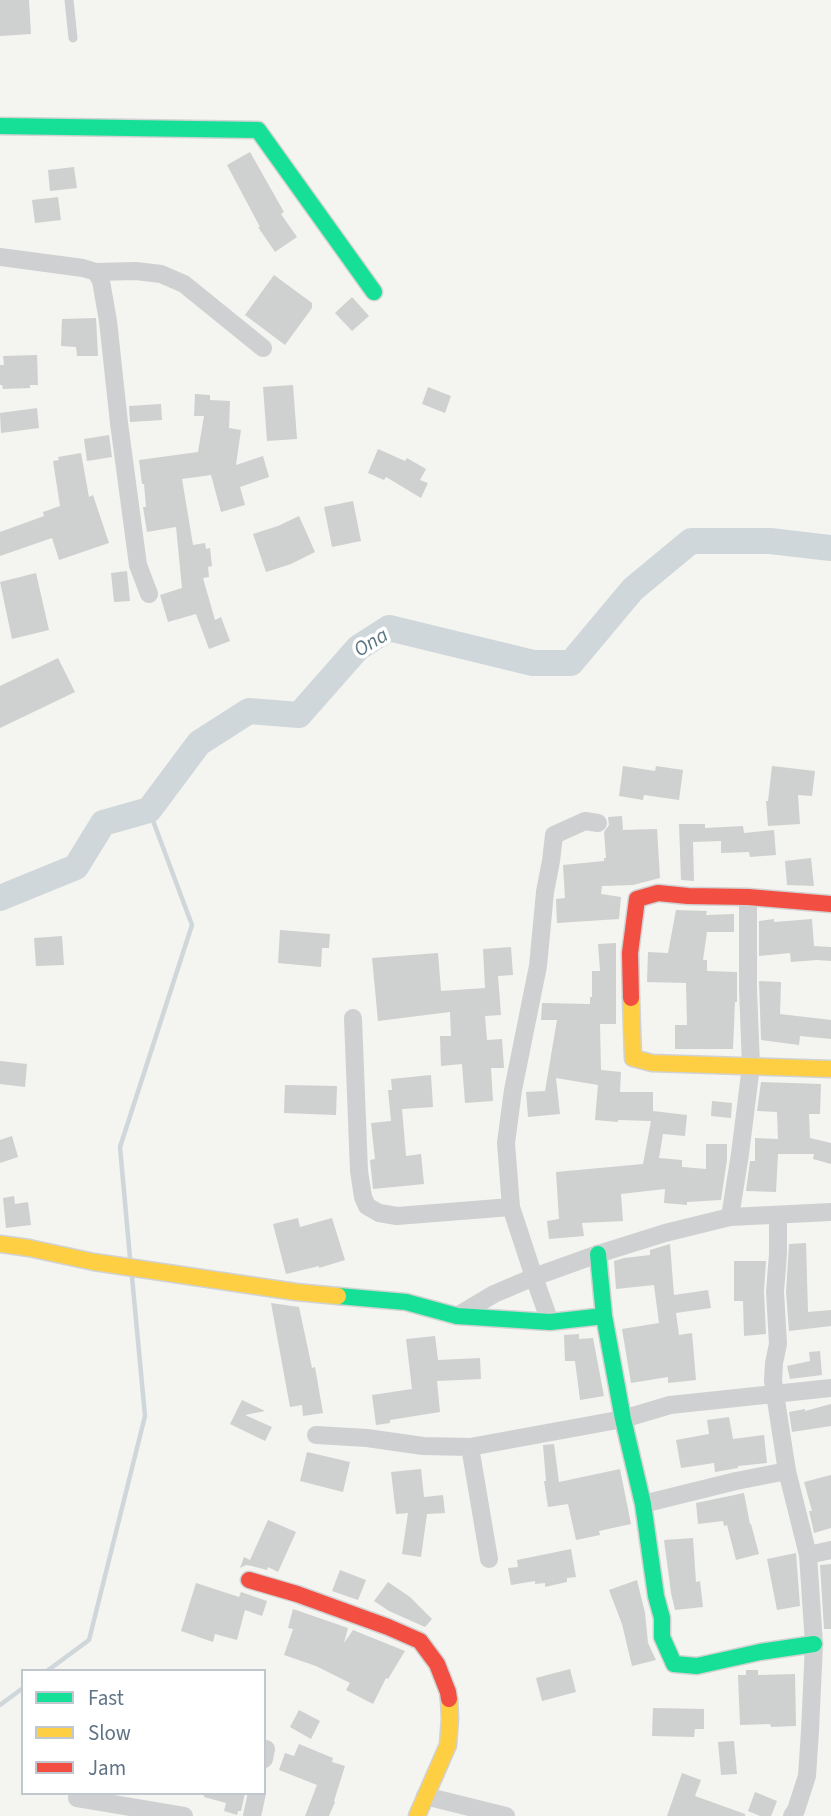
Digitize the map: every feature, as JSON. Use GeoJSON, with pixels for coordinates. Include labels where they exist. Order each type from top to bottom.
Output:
{"type":"FeatureCollection","features":[{"type":"Feature","properties":{"kind":"street"},"geometry":{"type":"LineString","coordinates":[[0,126],[258,130],[374,292]]}},
{"type":"Feature","properties":{"kind":"street"},"geometry":{"type":"LineString","coordinates":[[0,257],[96,272],[136,271],[161,274],[184,284],[263,348]]}},
{"type":"Feature","properties":{"kind":"street"},"geometry":{"type":"LineString","coordinates":[[96,272],[102,281],[108,321],[138,565],[149,594]]}},
{"type":"Feature","properties":{"kind":"street"},"geometry":{"type":"LineString","coordinates":[[550,1322],[512,1207],[506,1143],[513,1090],[538,966],[554,835],[585,821],[598,823]]}},
{"type":"Feature","properties":{"kind":"street"},"geometry":{"type":"LineString","coordinates":[[831,904],[658,893],[637,899],[629,953],[633,1058],[652,1063],[831,1069]]}},
{"type":"Feature","properties":{"kind":"street"},"geometry":{"type":"LineString","coordinates":[[730,1217],[751,1066],[748,897]]}},
{"type":"Feature","properties":{"kind":"street"},"geometry":{"type":"LineString","coordinates":[[353,1018],[359,1171],[367,1206],[379,1213],[397,1216],[512,1207]]}},
{"type":"Feature","properties":{"kind":"street"},"geometry":{"type":"LineString","coordinates":[[457,1316],[494,1294],[534,1277],[665,1233],[730,1217],[831,1212]]}},
{"type":"Feature","properties":{"kind":"street"},"geometry":{"type":"LineString","coordinates":[[778,1215],[775,1292],[778,1344],[774,1381],[787,1471],[808,1555],[814,1644],[807,1776],[792,1816]]}},
{"type":"Feature","properties":{"kind":"street"},"geometry":{"type":"LineString","coordinates":[[0,1244],[94,1262],[296,1292],[406,1302],[457,1316],[550,1322],[604,1316]]}},
{"type":"Feature","properties":{"kind":"street"},"geometry":{"type":"LineString","coordinates":[[598,1254],[604,1316],[623,1419],[643,1504],[656,1596],[662,1618],[662,1637],[674,1664],[697,1666],[760,1652],[814,1644]]}},
{"type":"Feature","properties":{"kind":"street"},"geometry":{"type":"LineString","coordinates":[[316,1435],[367,1438],[423,1446],[470,1447],[623,1419],[670,1405],[831,1388]]}},
{"type":"Feature","properties":{"kind":"street"},"geometry":{"type":"LineString","coordinates":[[470,1447],[489,1559]]}},
{"type":"Feature","properties":{"kind":"street"},"geometry":{"type":"LineString","coordinates":[[643,1504],[787,1471]]}},
{"type":"Feature","properties":{"kind":"street"},"geometry":{"type":"LineString","coordinates":[[808,1555],[831,1550]]}},
{"type":"Feature","properties":{"kind":"street"},"geometry":{"type":"LineString","coordinates":[[249,1580],[297,1594],[420,1641],[437,1664],[448,1692],[448,1745],[417,1816]]}},
{"type":"Feature","properties":{"kind":"street"},"geometry":{"type":"LineString","coordinates":[[252,1816],[257,1795]]}},
{"type":"Feature","properties":{"kind":"street"},"geometry":{"type":"LineString","coordinates":[[425,1796],[506,1816]]}},
{"type":"Feature","properties":{"kind":"street"},"geometry":{"type":"LineString","coordinates":[[77,1797],[184,1816]]}},
{"type":"Feature","properties":{"kind":"lane"},"geometry":{"type":"LineString","coordinates":[[69,0],[73,38]]}},
{"type":"Feature","properties":{"kind":"building"},"geometry":{"type":"Polygon","coordinates":[[[0,0],[29,0],[31,34],[0,36],[0,0]]]}},
{"type":"Feature","properties":{"kind":"building"},"geometry":{"type":"Polygon","coordinates":[[[250,152],[284,212],[281,214],[297,237],[275,252],[258,227],[227,165],[250,152]]]}},
{"type":"Feature","properties":{"kind":"building"},"geometry":{"type":"Polygon","coordinates":[[[74,167],[77,188],[50,191],[48,170],[74,167]]]}},
{"type":"Feature","properties":{"kind":"building"},"geometry":{"type":"Polygon","coordinates":[[[58,197],[61,220],[35,223],[32,200],[58,197]]]}},
{"type":"Feature","properties":{"kind":"building"},"geometry":{"type":"Polygon","coordinates":[[[274,275],[312,303],[312,308],[285,345],[245,315],[274,275]]]}},
{"type":"Feature","properties":{"kind":"building"},"geometry":{"type":"Polygon","coordinates":[[[352,297],[369,316],[352,331],[335,313],[352,297]]]}},
{"type":"Feature","properties":{"kind":"building"},"geometry":{"type":"Polygon","coordinates":[[[96,318],[98,356],[77,356],[76,347],[61,346],[62,319],[96,318]]]}},
{"type":"Feature","properties":{"kind":"building"},"geometry":{"type":"Polygon","coordinates":[[[37,355],[38,385],[3,389],[0,385],[0,365],[4,365],[3,356],[37,355]]]}},
{"type":"Feature","properties":{"kind":"building"},"geometry":{"type":"Polygon","coordinates":[[[293,385],[297,439],[267,441],[263,387],[293,385]]]}},
{"type":"Feature","properties":{"kind":"building"},"geometry":{"type":"Polygon","coordinates":[[[428,387],[451,396],[445,413],[422,404],[428,387]]]}},
{"type":"Feature","properties":{"kind":"building"},"geometry":{"type":"Polygon","coordinates":[[[195,394],[210,395],[210,400],[230,401],[229,428],[241,430],[236,465],[263,456],[269,477],[240,487],[245,505],[221,512],[211,475],[182,479],[193,545],[205,543],[206,549],[210,548],[212,566],[208,567],[209,577],[203,578],[215,620],[221,617],[230,641],[209,649],[196,614],[168,622],[160,595],[182,588],[176,527],[147,532],[143,507],[146,507],[144,484],[139,460],[198,452],[204,416],[194,416],[195,394]]]}},
{"type":"Feature","properties":{"kind":"building"},"geometry":{"type":"Polygon","coordinates":[[[161,404],[162,420],[130,422],[129,406],[161,404]]]}},
{"type":"Feature","properties":{"kind":"building"},"geometry":{"type":"Polygon","coordinates":[[[37,408],[39,428],[1,433],[0,413],[37,408]]]}},
{"type":"Feature","properties":{"kind":"building"},"geometry":{"type":"Polygon","coordinates":[[[109,435],[112,457],[87,461],[84,439],[109,435]]]}},
{"type":"Feature","properties":{"kind":"building"},"geometry":{"type":"Polygon","coordinates":[[[378,449],[405,461],[407,458],[426,469],[420,480],[428,483],[421,498],[386,477],[384,480],[368,473],[378,449]]]}},
{"type":"Feature","properties":{"kind":"building"},"geometry":{"type":"Polygon","coordinates":[[[81,453],[89,497],[93,495],[109,543],[59,560],[52,538],[0,556],[0,532],[44,516],[43,512],[60,506],[53,461],[59,460],[58,457],[81,453]]]}},
{"type":"Feature","properties":{"kind":"building"},"geometry":{"type":"Polygon","coordinates":[[[353,501],[361,541],[332,547],[324,507],[353,501]]]}},
{"type":"Feature","properties":{"kind":"building"},"geometry":{"type":"Polygon","coordinates":[[[299,516],[315,552],[266,572],[253,534],[299,516]]]}},
{"type":"Feature","properties":{"kind":"building"},"geometry":{"type":"Polygon","coordinates":[[[127,571],[130,601],[114,602],[111,573],[127,571]]]}},
{"type":"Feature","properties":{"kind":"building"},"geometry":{"type":"Polygon","coordinates":[[[36,573],[49,630],[12,639],[0,582],[36,573]]]}},
{"type":"Feature","properties":{"kind":"building"},"geometry":{"type":"Polygon","coordinates":[[[58,658],[75,692],[0,728],[0,686],[58,658]]]}},
{"type":"Feature","properties":{"kind":"building"},"geometry":{"type":"Polygon","coordinates":[[[623,766],[655,771],[656,766],[683,770],[679,800],[644,795],[643,800],[619,796],[623,766]]]}},
{"type":"Feature","properties":{"kind":"building"},"geometry":{"type":"Polygon","coordinates":[[[772,766],[815,771],[812,796],[798,795],[800,824],[768,826],[766,801],[772,766]]]}},
{"type":"Feature","properties":{"kind":"building"},"geometry":{"type":"Polygon","coordinates":[[[622,816],[623,830],[657,829],[660,878],[633,885],[602,886],[601,894],[621,897],[619,919],[557,923],[556,899],[565,898],[563,865],[604,861],[604,832],[609,825],[608,817],[622,816]]]}},
{"type":"Feature","properties":{"kind":"building"},"geometry":{"type":"Polygon","coordinates":[[[679,824],[705,824],[705,828],[743,826],[744,833],[774,830],[776,855],[750,857],[749,852],[721,853],[721,841],[693,842],[694,881],[681,880],[679,824]]]}},
{"type":"Feature","properties":{"kind":"building"},"geometry":{"type":"Polygon","coordinates":[[[811,858],[814,886],[787,885],[785,861],[811,858]]]}},
{"type":"Feature","properties":{"kind":"building"},"geometry":{"type":"Polygon","coordinates":[[[676,910],[707,911],[706,915],[734,914],[734,932],[707,932],[703,960],[707,960],[707,971],[737,972],[733,1049],[675,1049],[675,1025],[687,1025],[686,983],[647,982],[648,952],[668,953],[676,910]]]}},
{"type":"Feature","properties":{"kind":"building"},"geometry":{"type":"Polygon","coordinates":[[[774,919],[774,922],[812,919],[814,946],[831,947],[831,961],[791,962],[790,953],[759,956],[759,921],[774,919]]]}},
{"type":"Feature","properties":{"kind":"building"},"geometry":{"type":"Polygon","coordinates":[[[280,930],[330,934],[329,948],[322,948],[321,967],[278,963],[280,930]]]}},
{"type":"Feature","properties":{"kind":"building"},"geometry":{"type":"Polygon","coordinates":[[[62,936],[64,965],[36,966],[34,938],[62,936]]]}},
{"type":"Feature","properties":{"kind":"building"},"geometry":{"type":"Polygon","coordinates":[[[616,943],[616,1024],[600,1024],[601,1070],[621,1072],[620,1092],[653,1092],[653,1111],[687,1115],[685,1136],[663,1134],[659,1158],[682,1160],[682,1167],[706,1169],[706,1144],[727,1144],[721,1200],[687,1202],[687,1205],[664,1203],[665,1189],[621,1194],[623,1221],[582,1223],[584,1236],[549,1239],[547,1221],[559,1219],[556,1172],[643,1164],[651,1121],[595,1120],[598,1085],[556,1078],[560,1114],[528,1117],[526,1092],[545,1091],[557,1020],[541,1020],[542,1003],[590,1004],[592,971],[600,971],[598,944],[616,943]]]}},
{"type":"Feature","properties":{"kind":"building"},"geometry":{"type":"Polygon","coordinates":[[[511,947],[513,975],[498,976],[501,1015],[485,1016],[487,1040],[502,1039],[504,1068],[491,1068],[493,1101],[465,1103],[462,1064],[441,1066],[440,1036],[451,1036],[450,1012],[378,1021],[372,958],[438,953],[441,991],[485,988],[483,949],[511,947]]]}},
{"type":"Feature","properties":{"kind":"building"},"geometry":{"type":"Polygon","coordinates":[[[759,981],[781,982],[780,1014],[831,1020],[831,1039],[800,1036],[799,1045],[761,1040],[759,981]]]}},
{"type":"Feature","properties":{"kind":"building"},"geometry":{"type":"Polygon","coordinates":[[[0,1061],[27,1064],[25,1087],[0,1084],[0,1061]]]}},
{"type":"Feature","properties":{"kind":"building"},"geometry":{"type":"Polygon","coordinates":[[[431,1075],[433,1107],[402,1109],[406,1156],[421,1154],[424,1184],[373,1189],[370,1160],[375,1159],[371,1123],[391,1121],[388,1090],[392,1090],[391,1079],[431,1075]]]}},
{"type":"Feature","properties":{"kind":"building"},"geometry":{"type":"Polygon","coordinates":[[[761,1082],[821,1084],[820,1114],[809,1114],[810,1138],[831,1143],[831,1164],[813,1159],[814,1154],[778,1154],[776,1192],[746,1191],[750,1161],[755,1161],[755,1138],[778,1139],[777,1112],[757,1111],[761,1082]]]}},
{"type":"Feature","properties":{"kind":"building"},"geometry":{"type":"Polygon","coordinates":[[[285,1085],[337,1086],[336,1115],[284,1113],[285,1085]]]}},
{"type":"Feature","properties":{"kind":"building"},"geometry":{"type":"Polygon","coordinates":[[[712,1101],[732,1103],[731,1118],[711,1116],[712,1101]]]}},
{"type":"Feature","properties":{"kind":"building"},"geometry":{"type":"Polygon","coordinates":[[[12,1136],[18,1157],[0,1163],[0,1140],[12,1136]]]}},
{"type":"Feature","properties":{"kind":"building"},"geometry":{"type":"Polygon","coordinates":[[[14,1196],[15,1204],[28,1202],[31,1225],[6,1228],[3,1198],[14,1196]]]}},
{"type":"Feature","properties":{"kind":"building"},"geometry":{"type":"Polygon","coordinates":[[[298,1218],[300,1227],[332,1218],[345,1260],[286,1274],[273,1224],[298,1218]]]}},
{"type":"Feature","properties":{"kind":"building"},"geometry":{"type":"Polygon","coordinates":[[[806,1243],[808,1312],[831,1310],[831,1326],[789,1331],[786,1292],[789,1244],[806,1243]]]}},
{"type":"Feature","properties":{"kind":"building"},"geometry":{"type":"Polygon","coordinates":[[[670,1244],[674,1295],[708,1290],[711,1308],[676,1313],[679,1335],[692,1333],[696,1380],[668,1383],[668,1377],[631,1383],[622,1329],[659,1323],[654,1285],[616,1289],[614,1261],[650,1255],[650,1250],[670,1244]]]}},
{"type":"Feature","properties":{"kind":"building"},"geometry":{"type":"Polygon","coordinates":[[[734,1261],[766,1261],[766,1334],[744,1336],[743,1301],[734,1301],[734,1261]]]}},
{"type":"Feature","properties":{"kind":"building"},"geometry":{"type":"Polygon","coordinates":[[[271,1303],[299,1307],[312,1368],[315,1367],[323,1413],[303,1416],[302,1405],[290,1407],[271,1303]]]}},
{"type":"Feature","properties":{"kind":"building"},"geometry":{"type":"Polygon","coordinates":[[[579,1334],[579,1339],[593,1338],[604,1396],[580,1400],[575,1361],[565,1361],[564,1335],[579,1334]]]}},
{"type":"Feature","properties":{"kind":"building"},"geometry":{"type":"Polygon","coordinates":[[[435,1336],[438,1360],[480,1358],[481,1379],[437,1381],[440,1412],[390,1420],[390,1423],[376,1425],[372,1395],[412,1389],[406,1339],[435,1336]]]}},
{"type":"Feature","properties":{"kind":"building"},"geometry":{"type":"Polygon","coordinates":[[[820,1351],[822,1375],[790,1379],[787,1366],[810,1361],[809,1352],[820,1351]]]}},
{"type":"Feature","properties":{"kind":"building"},"geometry":{"type":"Polygon","coordinates":[[[242,1400],[265,1411],[245,1415],[272,1427],[265,1441],[230,1424],[242,1400]]]}},
{"type":"Feature","properties":{"kind":"building"},"geometry":{"type":"Polygon","coordinates":[[[831,1404],[831,1426],[792,1432],[789,1412],[831,1404]]]}},
{"type":"Feature","properties":{"kind":"building"},"geometry":{"type":"Polygon","coordinates":[[[729,1417],[733,1439],[764,1435],[767,1463],[715,1472],[714,1463],[681,1468],[676,1440],[709,1434],[707,1420],[729,1417]]]}},
{"type":"Feature","properties":{"kind":"building"},"geometry":{"type":"Polygon","coordinates":[[[554,1444],[559,1482],[620,1469],[631,1524],[599,1531],[600,1535],[576,1540],[568,1504],[548,1507],[543,1445],[554,1444]]]}},
{"type":"Feature","properties":{"kind":"building"},"geometry":{"type":"Polygon","coordinates":[[[307,1452],[350,1462],[343,1492],[300,1481],[307,1452]]]}},
{"type":"Feature","properties":{"kind":"building"},"geometry":{"type":"Polygon","coordinates":[[[421,1469],[424,1497],[443,1495],[445,1513],[427,1514],[421,1557],[402,1554],[408,1513],[396,1514],[391,1472],[421,1469]]]}},
{"type":"Feature","properties":{"kind":"building"},"geometry":{"type":"Polygon","coordinates":[[[831,1475],[831,1528],[814,1533],[809,1511],[812,1511],[804,1482],[831,1475]]]}},
{"type":"Feature","properties":{"kind":"building"},"geometry":{"type":"Polygon","coordinates":[[[744,1493],[759,1554],[736,1560],[727,1525],[724,1526],[723,1521],[698,1524],[696,1503],[744,1493]]]}},
{"type":"Feature","properties":{"kind":"building"},"geometry":{"type":"Polygon","coordinates":[[[268,1520],[296,1532],[278,1572],[268,1567],[267,1570],[246,1565],[240,1568],[244,1557],[250,1560],[268,1520]]]}},
{"type":"Feature","properties":{"kind":"building"},"geometry":{"type":"Polygon","coordinates":[[[693,1538],[696,1582],[700,1581],[703,1607],[675,1610],[664,1540],[693,1538]]]}},
{"type":"Feature","properties":{"kind":"building"},"geometry":{"type":"Polygon","coordinates":[[[571,1549],[576,1577],[545,1587],[545,1583],[535,1584],[535,1581],[511,1585],[508,1568],[518,1567],[517,1560],[571,1549]]]}},
{"type":"Feature","properties":{"kind":"building"},"geometry":{"type":"Polygon","coordinates":[[[796,1553],[800,1606],[777,1610],[767,1559],[796,1553]]]}},
{"type":"Feature","properties":{"kind":"building"},"geometry":{"type":"Polygon","coordinates":[[[831,1564],[831,1629],[824,1629],[820,1565],[831,1564]]]}},
{"type":"Feature","properties":{"kind":"building"},"geometry":{"type":"Polygon","coordinates":[[[340,1570],[366,1580],[358,1600],[332,1591],[340,1570]]]}},
{"type":"Feature","properties":{"kind":"building"},"geometry":{"type":"Polygon","coordinates":[[[637,1580],[645,1613],[648,1643],[656,1660],[632,1666],[622,1624],[609,1590],[637,1580]]]}},
{"type":"Feature","properties":{"kind":"building"},"geometry":{"type":"Polygon","coordinates":[[[388,1582],[410,1597],[432,1619],[425,1627],[374,1601],[388,1582]]]}},
{"type":"Feature","properties":{"kind":"building"},"geometry":{"type":"Polygon","coordinates":[[[196,1583],[239,1597],[241,1592],[267,1601],[262,1616],[245,1610],[237,1640],[215,1634],[213,1642],[181,1631],[196,1583]]]}},
{"type":"Feature","properties":{"kind":"building"},"geometry":{"type":"Polygon","coordinates":[[[293,1609],[348,1628],[344,1643],[353,1630],[405,1651],[388,1679],[386,1678],[373,1704],[346,1690],[350,1683],[316,1666],[284,1655],[293,1629],[288,1628],[293,1609]]]}},
{"type":"Feature","properties":{"kind":"building"},"geometry":{"type":"Polygon","coordinates":[[[570,1669],[576,1692],[542,1701],[536,1678],[570,1669]]]}},
{"type":"Feature","properties":{"kind":"building"},"geometry":{"type":"Polygon","coordinates":[[[746,1670],[758,1670],[758,1675],[795,1674],[796,1726],[740,1725],[738,1675],[746,1675],[746,1670]]]}},
{"type":"Feature","properties":{"kind":"building"},"geometry":{"type":"Polygon","coordinates":[[[653,1708],[704,1709],[704,1729],[695,1729],[694,1737],[652,1736],[653,1708]]]}},
{"type":"Feature","properties":{"kind":"building"},"geometry":{"type":"Polygon","coordinates":[[[299,1710],[320,1721],[311,1739],[290,1727],[299,1710]]]}},
{"type":"Feature","properties":{"kind":"building"},"geometry":{"type":"Polygon","coordinates":[[[734,1741],[737,1774],[721,1775],[718,1742],[734,1741]]]}},
{"type":"Feature","properties":{"kind":"building"},"geometry":{"type":"Polygon","coordinates":[[[299,1744],[345,1766],[329,1816],[305,1816],[317,1785],[279,1770],[285,1753],[294,1756],[299,1744]]]}},
{"type":"Feature","properties":{"kind":"building"},"geometry":{"type":"Polygon","coordinates":[[[682,1773],[701,1780],[695,1796],[745,1816],[667,1816],[682,1773]]]}},
{"type":"Feature","properties":{"kind":"building"},"geometry":{"type":"Polygon","coordinates":[[[755,1792],[777,1801],[771,1816],[760,1816],[748,1811],[755,1792]]]}},
{"type":"Feature","properties":{"kind":"building"},"geometry":{"type":"Polygon","coordinates":[[[245,1795],[241,1811],[238,1811],[237,1815],[224,1811],[226,1803],[204,1797],[245,1795]]]}},
{"type":"Feature","properties":{"kind":"waterway","name":"Ona"},"geometry":{"type":"LineString","coordinates":[[0,898],[76,867],[103,823],[149,810],[199,743],[249,711],[299,715],[358,648],[389,628],[533,663],[571,663],[633,589],[691,541],[770,541],[831,548]]}},
{"type":"Feature","properties":{"kind":"waterway"},"geometry":{"type":"LineString","coordinates":[[130,1258],[120,1147],[192,925],[149,810]]}},
{"type":"Feature","properties":{"kind":"waterway"},"geometry":{"type":"LineString","coordinates":[[50,1669],[89,1640],[145,1416],[132,1277]]}},
{"type":"Feature","properties":{"kind":"waterway"},"geometry":{"type":"LineString","coordinates":[[0,1705],[21,1689]]}},
{"type":"Feature","properties":{"kind":"traffic: fast"},"geometry":{"type":"LineString","coordinates":[[0,126],[258,130],[374,292]]}},
{"type":"Feature","properties":{"kind":"traffic: fast"},"geometry":{"type":"LineString","coordinates":[[598,1254],[604,1316],[623,1419],[643,1504],[656,1596],[662,1618],[662,1637],[674,1664],[697,1666],[760,1652],[814,1644]]}},
{"type":"Feature","properties":{"kind":"traffic: fast"},"geometry":{"type":"LineString","coordinates":[[338,1296],[406,1302],[457,1316],[550,1322],[604,1316]]}},
{"type":"Feature","properties":{"kind":"traffic: slow"},"geometry":{"type":"LineString","coordinates":[[631,998],[633,1058],[652,1063],[831,1069]]}},
{"type":"Feature","properties":{"kind":"traffic: slow"},"geometry":{"type":"LineString","coordinates":[[0,1244],[94,1262],[338,1296]]}},
{"type":"Feature","properties":{"kind":"traffic: slow"},"geometry":{"type":"LineString","coordinates":[[417,1816],[448,1745],[449,1699]]}},
{"type":"Feature","properties":{"kind":"traffic: jam"},"geometry":{"type":"LineString","coordinates":[[631,998],[630,953],[637,899],[658,893],[831,904]]}},
{"type":"Feature","properties":{"kind":"traffic: jam"},"geometry":{"type":"LineString","coordinates":[[249,1580],[297,1594],[420,1641],[437,1664],[449,1699]]}}]}
